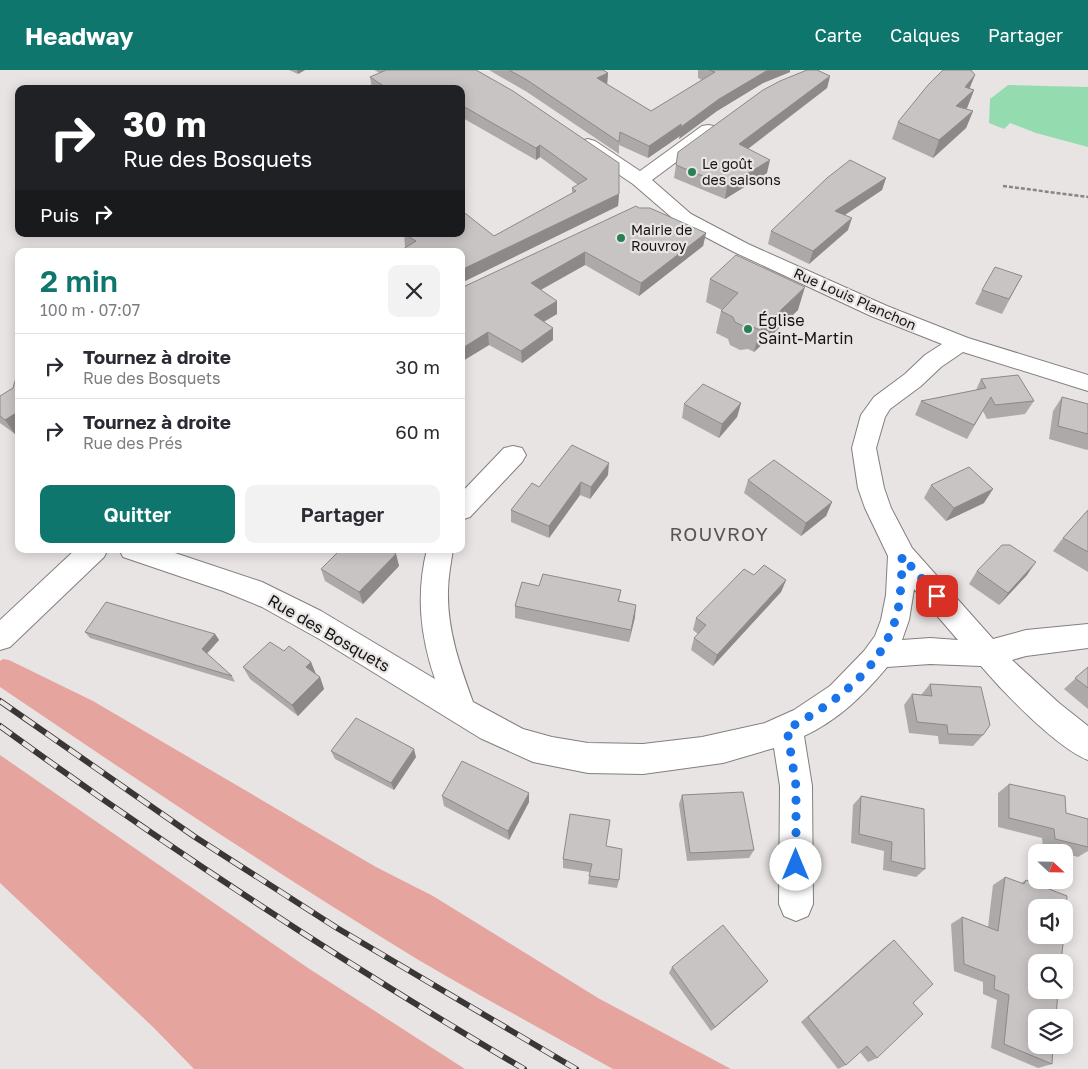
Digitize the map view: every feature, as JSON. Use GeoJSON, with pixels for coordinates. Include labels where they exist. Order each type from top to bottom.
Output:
{"type":"FeatureCollection","features":[{"type":"Feature","properties":{"kind":"street"},"geometry":{"type":"LineString","coordinates":[[640,180],[722,120]]}},
{"type":"Feature","properties":{"kind":"street","name":"Rue Louis Planchon"},"geometry":{"type":"LineString","coordinates":[[574,135],[640,180],[651,201],[741,248],[879,311],[960,344],[1088,383]]}},
{"type":"Feature","properties":{"kind":"street"},"geometry":{"type":"LineString","coordinates":[[960,344],[933,361],[913,380],[882,403],[873,415],[867,431],[864,448],[878,508],[902,556],[986,654],[1016,685],[1088,745]]}},
{"type":"Feature","properties":{"kind":"street"},"geometry":{"type":"LineString","coordinates":[[465,506],[513,455]]}},
{"type":"Feature","properties":{"kind":"street"},"geometry":{"type":"LineString","coordinates":[[0,638],[90,553]]}},
{"type":"Feature","properties":{"kind":"street","name":"Rue des Bosquets"},"geometry":{"type":"LineString","coordinates":[[143,553],[210,574],[288,606],[507,736],[531,746],[573,757],[608,761],[634,761],[719,750],[755,741],[787,729],[841,696],[879,655],[890,634],[897,611],[902,556]]}},
{"type":"Feature","properties":{"kind":"street"},"geometry":{"type":"LineString","coordinates":[[439,553],[435,569],[433,593],[438,645],[461,710]]}},
{"type":"Feature","properties":{"kind":"street"},"geometry":{"type":"LineString","coordinates":[[879,655],[930,651],[986,654],[1026,643],[1088,636]]}},
{"type":"Feature","properties":{"kind":"street"},"geometry":{"type":"LineString","coordinates":[[787,729],[796,786],[796,904]]}},
{"type":"Feature","properties":{"kind":"path"},"geometry":{"type":"LineString","coordinates":[[1003,186],[1088,197]]}},
{"type":"Feature","properties":{"kind":"shaded area"},"geometry":{"type":"Polygon","coordinates":[[[1008,85],[1088,87],[1088,147],[1036,133],[1010,123],[1004,129],[989,123],[990,99],[1008,85]]]}},
{"type":"Feature","properties":{"kind":"shaded area"},"geometry":{"type":"Polygon","coordinates":[[[3,659],[9,660],[93,701],[376,867],[433,896],[598,998],[731,1069],[613,1069],[463,986],[411,956],[288,878],[0,687],[0,661],[3,659]]]}},
{"type":"Feature","properties":{"kind":"shaded area"},"geometry":{"type":"Polygon","coordinates":[[[0,755],[308,968],[465,1069],[194,1069],[153,1027],[0,883],[0,755]]]}},
{"type":"Feature","properties":{"kind":"building"},"geometry":{"type":"Polygon","coordinates":[[[386,70],[476,70],[513,91],[619,163],[619,194],[465,268],[465,248],[405,248],[416,241],[409,237],[465,237],[465,213],[494,236],[576,191],[572,188],[587,179],[540,145],[536,148],[465,107],[465,85],[382,85],[370,77],[386,70]]]}},
{"type":"Feature","properties":{"kind":"building"},"geometry":{"type":"Polygon","coordinates":[[[509,70],[603,70],[608,73],[597,78],[651,111],[715,72],[709,70],[768,70],[719,99],[681,127],[681,124],[649,146],[620,132],[619,142],[509,70]]]}},
{"type":"Feature","properties":{"kind":"building"},"geometry":{"type":"Polygon","coordinates":[[[807,70],[817,70],[830,76],[739,144],[770,160],[727,186],[676,165],[678,152],[763,90],[807,70]]]}},
{"type":"Feature","properties":{"kind":"building"},"geometry":{"type":"Polygon","coordinates":[[[943,70],[971,70],[975,75],[965,87],[974,90],[956,106],[973,111],[939,140],[898,122],[928,85],[943,70]]]}},
{"type":"Feature","properties":{"kind":"building"},"geometry":{"type":"Polygon","coordinates":[[[850,160],[886,178],[835,211],[852,218],[813,251],[771,231],[827,178],[850,160]]]}},
{"type":"Feature","properties":{"kind":"building"},"geometry":{"type":"Polygon","coordinates":[[[636,206],[639,208],[650,208],[706,233],[641,283],[585,252],[531,283],[557,301],[534,315],[553,328],[521,351],[488,332],[465,346],[465,286],[636,206]]]}},
{"type":"Feature","properties":{"kind":"building"},"geometry":{"type":"Polygon","coordinates":[[[736,255],[805,287],[760,330],[753,327],[745,327],[735,322],[733,317],[721,311],[738,293],[710,279],[736,255]]]}},
{"type":"Feature","properties":{"kind":"building"},"geometry":{"type":"Polygon","coordinates":[[[995,267],[1022,276],[1009,299],[982,290],[995,267]]]}},
{"type":"Feature","properties":{"kind":"building"},"geometry":{"type":"Polygon","coordinates":[[[1018,375],[1034,401],[995,405],[991,397],[974,425],[921,401],[986,388],[981,379],[1018,375]]]}},
{"type":"Feature","properties":{"kind":"building"},"geometry":{"type":"Polygon","coordinates":[[[15,381],[15,414],[5,420],[0,416],[0,396],[13,388],[15,381]]]}},
{"type":"Feature","properties":{"kind":"building"},"geometry":{"type":"Polygon","coordinates":[[[703,384],[741,403],[722,424],[684,404],[703,384]]]}},
{"type":"Feature","properties":{"kind":"building"},"geometry":{"type":"Polygon","coordinates":[[[1062,397],[1088,404],[1088,434],[1058,426],[1062,397]]]}},
{"type":"Feature","properties":{"kind":"building"},"geometry":{"type":"Polygon","coordinates":[[[572,445],[609,463],[591,487],[581,482],[549,526],[511,510],[532,483],[539,487],[572,445]]]}},
{"type":"Feature","properties":{"kind":"building"},"geometry":{"type":"Polygon","coordinates":[[[774,460],[832,502],[806,523],[748,480],[774,460]]]}},
{"type":"Feature","properties":{"kind":"building"},"geometry":{"type":"Polygon","coordinates":[[[969,467],[993,489],[954,508],[931,485],[969,467]]]}},
{"type":"Feature","properties":{"kind":"building"},"geometry":{"type":"Polygon","coordinates":[[[1088,510],[1088,552],[1063,538],[1088,510]]]}},
{"type":"Feature","properties":{"kind":"building"},"geometry":{"type":"Polygon","coordinates":[[[1002,545],[1010,545],[1036,562],[1008,593],[977,571],[1002,545]]]}},
{"type":"Feature","properties":{"kind":"building"},"geometry":{"type":"Polygon","coordinates":[[[337,553],[396,554],[359,592],[321,569],[337,553]]]}},
{"type":"Feature","properties":{"kind":"building"},"geometry":{"type":"Polygon","coordinates":[[[764,565],[786,580],[717,655],[694,638],[706,625],[696,618],[744,569],[754,575],[764,565]]]}},
{"type":"Feature","properties":{"kind":"building"},"geometry":{"type":"Polygon","coordinates":[[[543,574],[621,590],[618,601],[636,605],[631,630],[515,606],[522,582],[539,586],[543,574]]]}},
{"type":"Feature","properties":{"kind":"building"},"geometry":{"type":"Polygon","coordinates":[[[106,602],[215,634],[202,649],[232,676],[85,632],[106,602]]]}},
{"type":"Feature","properties":{"kind":"building"},"geometry":{"type":"Polygon","coordinates":[[[270,642],[284,651],[289,646],[311,662],[306,667],[320,677],[292,705],[243,667],[270,642]]]}},
{"type":"Feature","properties":{"kind":"building"},"geometry":{"type":"Polygon","coordinates":[[[1088,667],[1088,688],[1075,678],[1088,667]]]}},
{"type":"Feature","properties":{"kind":"building"},"geometry":{"type":"Polygon","coordinates":[[[930,684],[981,687],[990,725],[983,735],[948,734],[947,725],[917,722],[912,694],[932,696],[930,684]]]}},
{"type":"Feature","properties":{"kind":"building"},"geometry":{"type":"Polygon","coordinates":[[[356,718],[414,749],[391,783],[331,751],[356,718]]]}},
{"type":"Feature","properties":{"kind":"building"},"geometry":{"type":"Polygon","coordinates":[[[462,761],[529,793],[508,831],[442,796],[462,761]]]}},
{"type":"Feature","properties":{"kind":"building"},"geometry":{"type":"Polygon","coordinates":[[[1009,784],[1065,796],[1066,813],[1088,819],[1088,847],[1055,839],[1054,829],[1009,818],[1009,784]]]}},
{"type":"Feature","properties":{"kind":"building"},"geometry":{"type":"Polygon","coordinates":[[[743,792],[754,850],[690,853],[682,795],[743,792]]]}},
{"type":"Feature","properties":{"kind":"building"},"geometry":{"type":"Polygon","coordinates":[[[861,796],[924,809],[925,869],[891,861],[892,842],[859,834],[861,796]]]}},
{"type":"Feature","properties":{"kind":"building"},"geometry":{"type":"Polygon","coordinates":[[[570,814],[610,820],[606,846],[622,849],[619,880],[589,876],[592,864],[563,859],[570,814]]]}},
{"type":"Feature","properties":{"kind":"building"},"geometry":{"type":"Polygon","coordinates":[[[1005,877],[1024,884],[1026,880],[1028,881],[1028,889],[1049,889],[1067,896],[1067,899],[1028,899],[1028,944],[1063,944],[1062,954],[1028,954],[1028,999],[1057,999],[1057,1009],[1028,1009],[1028,1054],[1004,1044],[1009,995],[994,989],[995,976],[964,964],[962,917],[998,931],[1005,877]]]}},
{"type":"Feature","properties":{"kind":"building"},"geometry":{"type":"Polygon","coordinates":[[[723,925],[768,981],[715,1027],[672,967],[723,925]]]}},
{"type":"Feature","properties":{"kind":"building"},"geometry":{"type":"Polygon","coordinates":[[[894,940],[933,984],[913,1003],[923,1014],[877,1058],[867,1046],[846,1065],[808,1017],[894,940]]]}},
{"type":"Feature","properties":{"kind":"building"},"geometry":{"type":"Polygon","coordinates":[[[1028,1054],[1053,1054],[1052,1064],[1028,1054]]]}},
{"type":"Feature","properties":{"kind":"railway"},"geometry":{"type":"LineString","coordinates":[[0,701],[195,837],[337,928],[576,1069]]}},
{"type":"Feature","properties":{"kind":"railway"},"geometry":{"type":"LineString","coordinates":[[0,726],[128,817],[258,904],[390,988],[524,1069]]}},
{"type":"Feature","properties":{"kind":"place","name":"Le goût des saisons"},"geometry":{"type":"Point","coordinates":[692,172]}},
{"type":"Feature","properties":{"kind":"place","name":"Mairie de Rouvroy"},"geometry":{"type":"Point","coordinates":[621,238]}},
{"type":"Feature","properties":{"kind":"place","name":"Église Saint-Martin"},"geometry":{"type":"Point","coordinates":[748,329]}},
{"type":"Feature","properties":{"kind":"district","name":"ROUVROY"},"geometry":{"type":"Point","coordinates":[719,534]}},
{"type":"Feature","properties":{"kind":"route"},"geometry":{"type":"LineString","coordinates":[[796,865],[796,786],[787,729],[841,696],[879,655],[890,634],[897,611],[902,556],[937,596]]}}]}
